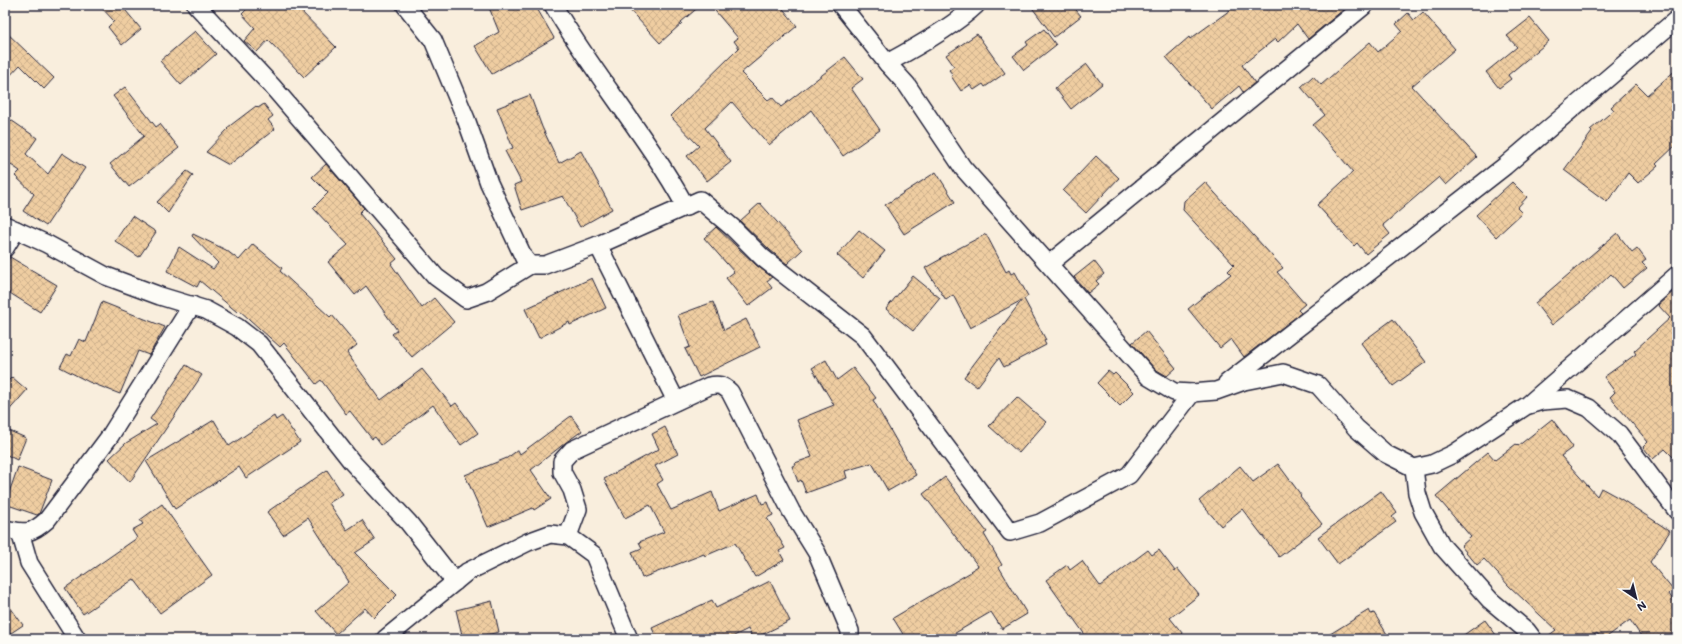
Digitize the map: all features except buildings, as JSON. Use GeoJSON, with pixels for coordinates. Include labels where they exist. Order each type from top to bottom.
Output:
{"type":"FeatureCollection","features":[{"type":"Feature","properties":{"kind":"street"},"geometry":{"type":"LineString","coordinates":[[405,5],[433,40],[466,119],[489,183],[524,258],[530,265]]}},
{"type":"Feature","properties":{"kind":"street"},"geometry":{"type":"LineString","coordinates":[[553,5],[573,39],[650,146],[686,207]]}},
{"type":"Feature","properties":{"kind":"street"},"geometry":{"type":"LineString","coordinates":[[841,5],[887,63],[907,85],[964,168],[1149,377],[1174,392],[1192,393],[1216,391],[1244,381],[1283,373],[1318,385],[1356,428],[1386,454],[1414,468],[1432,464],[1453,454],[1526,406],[1677,275]]}},
{"type":"Feature","properties":{"kind":"street"},"geometry":{"type":"LineString","coordinates":[[887,63],[919,46],[967,14],[976,5]]}},
{"type":"Feature","properties":{"kind":"street"},"geometry":{"type":"LineString","coordinates":[[1049,264],[1365,5]]}},
{"type":"Feature","properties":{"kind":"street"},"geometry":{"type":"LineString","coordinates":[[203,8],[436,277],[466,299],[486,292],[530,265],[545,265],[598,245],[700,200],[733,228],[762,258],[863,336],[1010,532],[1040,523],[1128,475],[1192,393]]}},
{"type":"Feature","properties":{"kind":"street"},"geometry":{"type":"LineString","coordinates":[[1216,391],[1505,166],[1677,19]]}},
{"type":"Feature","properties":{"kind":"street"},"geometry":{"type":"LineString","coordinates":[[5,248],[11,227],[47,244],[106,276],[160,296],[206,310],[237,327],[259,344],[352,462],[408,522],[455,582]]}},
{"type":"Feature","properties":{"kind":"street"},"geometry":{"type":"LineString","coordinates":[[598,245],[676,401]]}},
{"type":"Feature","properties":{"kind":"street"},"geometry":{"type":"LineString","coordinates":[[13,531],[26,533],[38,528],[47,520],[110,436],[192,305]]}},
{"type":"Feature","properties":{"kind":"street"},"geometry":{"type":"LineString","coordinates":[[1277,344],[1283,373]]}},
{"type":"Feature","properties":{"kind":"street"},"geometry":{"type":"LineString","coordinates":[[568,536],[578,509],[572,490],[562,472],[562,461],[572,450],[715,384],[723,385],[730,392],[791,511],[816,553],[850,632],[850,639]]}},
{"type":"Feature","properties":{"kind":"street"},"geometry":{"type":"LineString","coordinates":[[1526,406],[1542,401],[1568,398],[1589,408],[1619,434],[1677,511]]}},
{"type":"Feature","properties":{"kind":"street"},"geometry":{"type":"LineString","coordinates":[[1414,468],[1417,493],[1423,512],[1442,546],[1490,600],[1528,631],[1533,639]]}},
{"type":"Feature","properties":{"kind":"street"},"geometry":{"type":"LineString","coordinates":[[13,531],[29,563],[77,639]]}},
{"type":"Feature","properties":{"kind":"street"},"geometry":{"type":"LineString","coordinates":[[385,639],[467,572],[528,542],[550,534],[568,536],[594,555],[630,639]]}}]}
